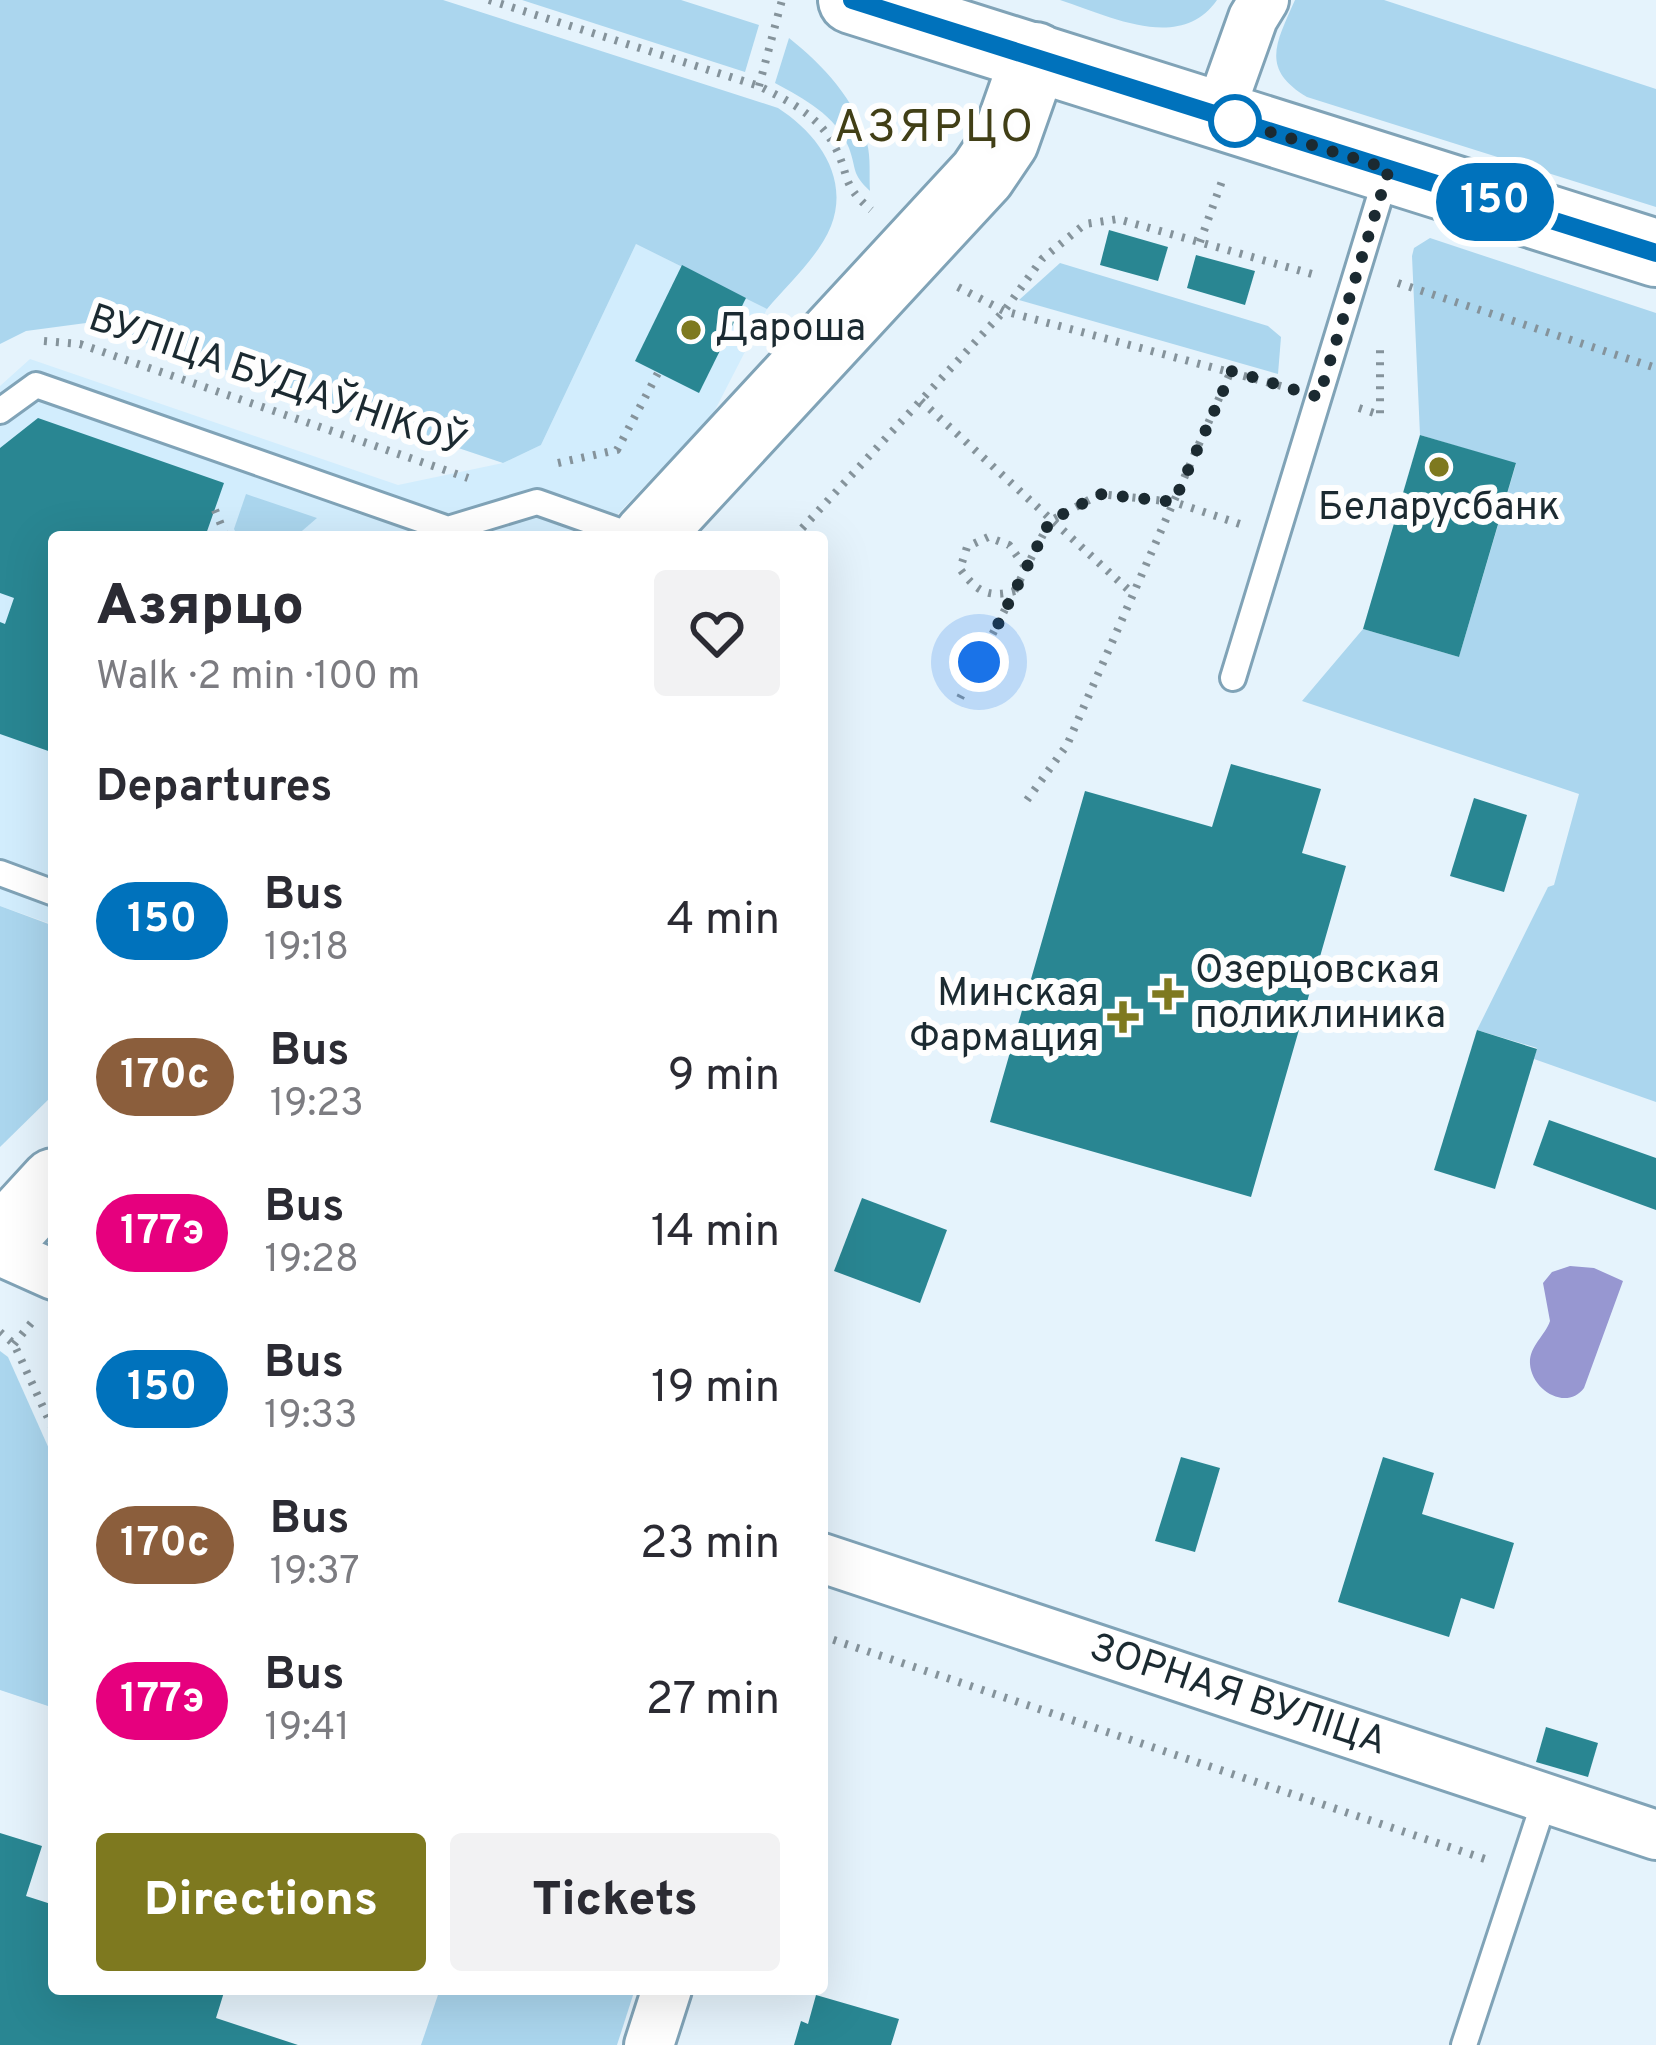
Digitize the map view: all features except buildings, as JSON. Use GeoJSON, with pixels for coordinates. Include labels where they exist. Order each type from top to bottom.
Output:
{"type":"FeatureCollection","features":[{"type":"Feature","properties":{"kind":"main road"},"geometry":{"type":"LineString","coordinates":[[852,0],[1656,253]]}},
{"type":"Feature","properties":{"kind":"main road"},"geometry":{"type":"LineString","coordinates":[[653,531],[982,175],[1005,141],[1035,56]]}},
{"type":"Feature","properties":{"kind":"main road"},"geometry":{"type":"LineString","coordinates":[[0,1241],[48,1189]]}},
{"type":"Feature","properties":{"kind":"street"},"geometry":{"type":"LineString","coordinates":[[1218,116],[1264,0]]}},
{"type":"Feature","properties":{"kind":"street"},"geometry":{"type":"LineString","coordinates":[[0,1251],[48,1272]]}},
{"type":"Feature","properties":{"kind":"street","name":"ЗОРНАЯ ВУЛІЦА"},"geometry":{"type":"LineString","coordinates":[[828,1560],[1656,1835]]}},
{"type":"Feature","properties":{"kind":"street"},"geometry":{"type":"LineString","coordinates":[[649,2045],[666,1995]]}},
{"type":"Feature","properties":{"kind":"lane"},"geometry":{"type":"LineString","coordinates":[[1233,678],[1389,169]]}},
{"type":"Feature","properties":{"kind":"lane"},"geometry":{"type":"LineString","coordinates":[[0,412],[36,385],[448,529],[538,502],[619,531]]}},
{"type":"Feature","properties":{"kind":"lane"},"geometry":{"type":"LineString","coordinates":[[0,873],[48,891]]}},
{"type":"Feature","properties":{"kind":"lane"},"geometry":{"type":"LineString","coordinates":[[1464,2045],[1545,1799]]}},
{"type":"Feature","properties":{"kind":"path"},"geometry":{"type":"LineString","coordinates":[[489,0],[759,86],[790,102],[823,128],[843,164],[846,184],[860,201]]}},
{"type":"Feature","properties":{"kind":"path"},"geometry":{"type":"LineString","coordinates":[[759,86],[782,0]]}},
{"type":"Feature","properties":{"kind":"path"},"geometry":{"type":"LineString","coordinates":[[800,531],[1004,311],[1042,259],[1085,224],[1118,219],[1302,274]]}},
{"type":"Feature","properties":{"kind":"path"},"geometry":{"type":"LineString","coordinates":[[1379,276],[1656,368]]}},
{"type":"Feature","properties":{"kind":"path"},"geometry":{"type":"LineString","coordinates":[[965,293],[1004,311],[1380,415]]}},
{"type":"Feature","properties":{"kind":"path","name":"ВУЛІЦА БУДАЎНІКОЎ"},"geometry":{"type":"LineString","coordinates":[[28,347],[47,340],[80,344],[538,502]]}},
{"type":"Feature","properties":{"kind":"path"},"geometry":{"type":"LineString","coordinates":[[1027,800],[1067,745],[1232,371]]}},
{"type":"Feature","properties":{"kind":"path"},"geometry":{"type":"LineString","coordinates":[[548,466],[617,450],[658,373]]}},
{"type":"Feature","properties":{"kind":"path"},"geometry":{"type":"LineString","coordinates":[[921,400],[1133,594]]}},
{"type":"Feature","properties":{"kind":"path"},"geometry":{"type":"LineString","coordinates":[[961,698],[1050,521],[1100,494],[1174,502],[1276,536]]}},
{"type":"Feature","properties":{"kind":"path"},"geometry":{"type":"LineString","coordinates":[[214,510],[223,531]]}},
{"type":"Feature","properties":{"kind":"path"},"geometry":{"type":"LineString","coordinates":[[1015,591],[993,596],[974,588],[960,569],[967,547],[988,537],[1010,545],[1026,568]]}},
{"type":"Feature","properties":{"kind":"path"},"geometry":{"type":"LineString","coordinates":[[0,1332],[14,1344],[48,1418]]}},
{"type":"Feature","properties":{"kind":"path"},"geometry":{"type":"LineString","coordinates":[[828,1638],[1521,1871]]}},
{"type":"Feature","properties":{"kind":"shaded area"},"geometry":{"type":"Polygon","coordinates":[[[0,0],[443,0],[778,108],[805,130],[826,158],[833,174],[836,208],[819,248],[767,309],[636,244],[541,445],[503,463],[86,323],[26,331],[0,344],[0,0]]]}},
{"type":"Feature","properties":{"kind":"shaded area"},"geometry":{"type":"Polygon","coordinates":[[[522,0],[681,0],[759,25],[745,72],[522,0]]]}},
{"type":"Feature","properties":{"kind":"shaded area"},"geometry":{"type":"Polygon","coordinates":[[[1060,0],[1217,0],[1202,16],[1164,28],[1122,21],[1060,0]]]}},
{"type":"Feature","properties":{"kind":"shaded area"},"geometry":{"type":"Polygon","coordinates":[[[1295,0],[1384,0],[1656,89],[1656,207],[1307,97],[1283,76],[1276,54],[1295,0]]]}},
{"type":"Feature","properties":{"kind":"shaded area"},"geometry":{"type":"Polygon","coordinates":[[[789,38],[826,72],[855,112],[868,149],[870,191],[857,175],[836,126],[775,83],[789,38]]]}},
{"type":"Feature","properties":{"kind":"shaded area"},"geometry":{"type":"Polygon","coordinates":[[[1430,238],[1656,313],[1656,1102],[1534,1059],[1537,1048],[1477,1030],[1548,887],[1554,885],[1579,794],[1302,701],[1363,629],[1459,657],[1516,464],[1420,435],[1412,256],[1414,248],[1430,238]]]}},
{"type":"Feature","properties":{"kind":"shaded area"},"geometry":{"type":"Polygon","coordinates":[[[636,244],[767,309],[713,414],[602,531],[48,531],[48,923],[0,906],[0,386],[30,359],[398,485],[503,463],[541,445],[636,244]]]}},
{"type":"Feature","properties":{"kind":"shaded area"},"geometry":{"type":"Polygon","coordinates":[[[1060,263],[1268,326],[1281,337],[1278,374],[1019,300],[1060,263]]]}},
{"type":"Feature","properties":{"kind":"shaded area"},"geometry":{"type":"Polygon","coordinates":[[[246,494],[317,518],[302,531],[234,529],[246,494]]]}},
{"type":"Feature","properties":{"kind":"shaded area"},"geometry":{"type":"Polygon","coordinates":[[[0,906],[48,924],[48,1100],[0,1147],[0,906]]]}},
{"type":"Feature","properties":{"kind":"shaded area"},"geometry":{"type":"Polygon","coordinates":[[[0,1351],[8,1357],[48,1447],[48,1706],[0,1690],[0,1351]]]}},
{"type":"Feature","properties":{"kind":"shaded area"},"geometry":{"type":"Polygon","coordinates":[[[438,1995],[633,1995],[617,2045],[421,2045],[438,1995]]]}},
{"type":"Feature","properties":{"kind":"water"},"geometry":{"type":"Polygon","coordinates":[[[1570,1266],[1594,1268],[1623,1281],[1584,1388],[1577,1395],[1560,1398],[1537,1382],[1530,1358],[1550,1321],[1543,1283],[1552,1272],[1570,1266]]]}},
{"type":"Feature","properties":{"kind":"bus line","name":"150"},"geometry":{"type":"LineString","coordinates":[[852,0],[1656,253]]}},
{"type":"Feature","properties":{"kind":"place","name":"Дароша"},"geometry":{"type":"Point","coordinates":[691,330]}},
{"type":"Feature","properties":{"kind":"place","name":"Беларусбанк"},"geometry":{"type":"Point","coordinates":[1439,467]}},
{"type":"Feature","properties":{"kind":"place","name":"Озерцовская поликлиника"},"geometry":{"type":"Point","coordinates":[1168,994]}},
{"type":"Feature","properties":{"kind":"place","name":"Минская Фармация"},"geometry":{"type":"Point","coordinates":[1123,1017]}},
{"type":"Feature","properties":{"kind":"district","name":"АЗЯРЦО"},"geometry":{"type":"Point","coordinates":[935,129]}},
{"type":"Feature","properties":{"kind":"route"},"geometry":{"type":"LineString","coordinates":[[979,662],[1050,521],[1100,494],[1174,502],[1232,371],[1319,397],[1389,169],[1235,121]]}}]}
